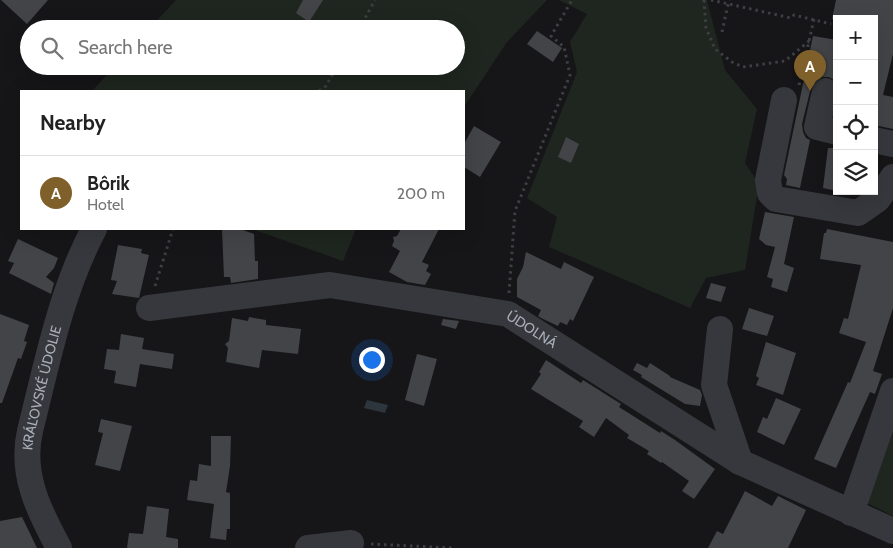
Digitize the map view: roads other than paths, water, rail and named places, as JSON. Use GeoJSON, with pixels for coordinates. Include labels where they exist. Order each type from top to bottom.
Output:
{"type":"FeatureCollection","features":[{"type":"Feature","properties":{"kind":"street"},"geometry":{"type":"LineString","coordinates":[[825,92],[817,127],[833,131]]}},
{"type":"Feature","properties":{"kind":"street"},"geometry":{"type":"LineString","coordinates":[[791,94],[768,180],[770,193],[776,199],[858,213],[878,200],[893,176]]}},
{"type":"Feature","properties":{"kind":"street"},"geometry":{"type":"LineString","coordinates":[[878,141],[893,144]]}},
{"type":"Feature","properties":{"kind":"street","name":"KRÁĽOVSKÉ ÚDOLIE"},"geometry":{"type":"LineString","coordinates":[[59,548],[46,524],[33,492],[28,475],[27,447],[63,304],[82,250],[93,230]]}},
{"type":"Feature","properties":{"kind":"street","name":"ÚDOLNÁ"},"geometry":{"type":"LineString","coordinates":[[149,308],[330,285],[508,314],[740,462],[893,531]]}},
{"type":"Feature","properties":{"kind":"street"},"geometry":{"type":"LineString","coordinates":[[720,328],[714,385],[740,462]]}},
{"type":"Feature","properties":{"kind":"street"},"geometry":{"type":"LineString","coordinates":[[851,513],[893,391]]}},
{"type":"Feature","properties":{"kind":"street"},"geometry":{"type":"LineString","coordinates":[[308,548],[351,543]]}},
{"type":"Feature","properties":{"kind":"place","name":"Bôrik"},"geometry":{"type":"Point","coordinates":[810,91]}}]}
